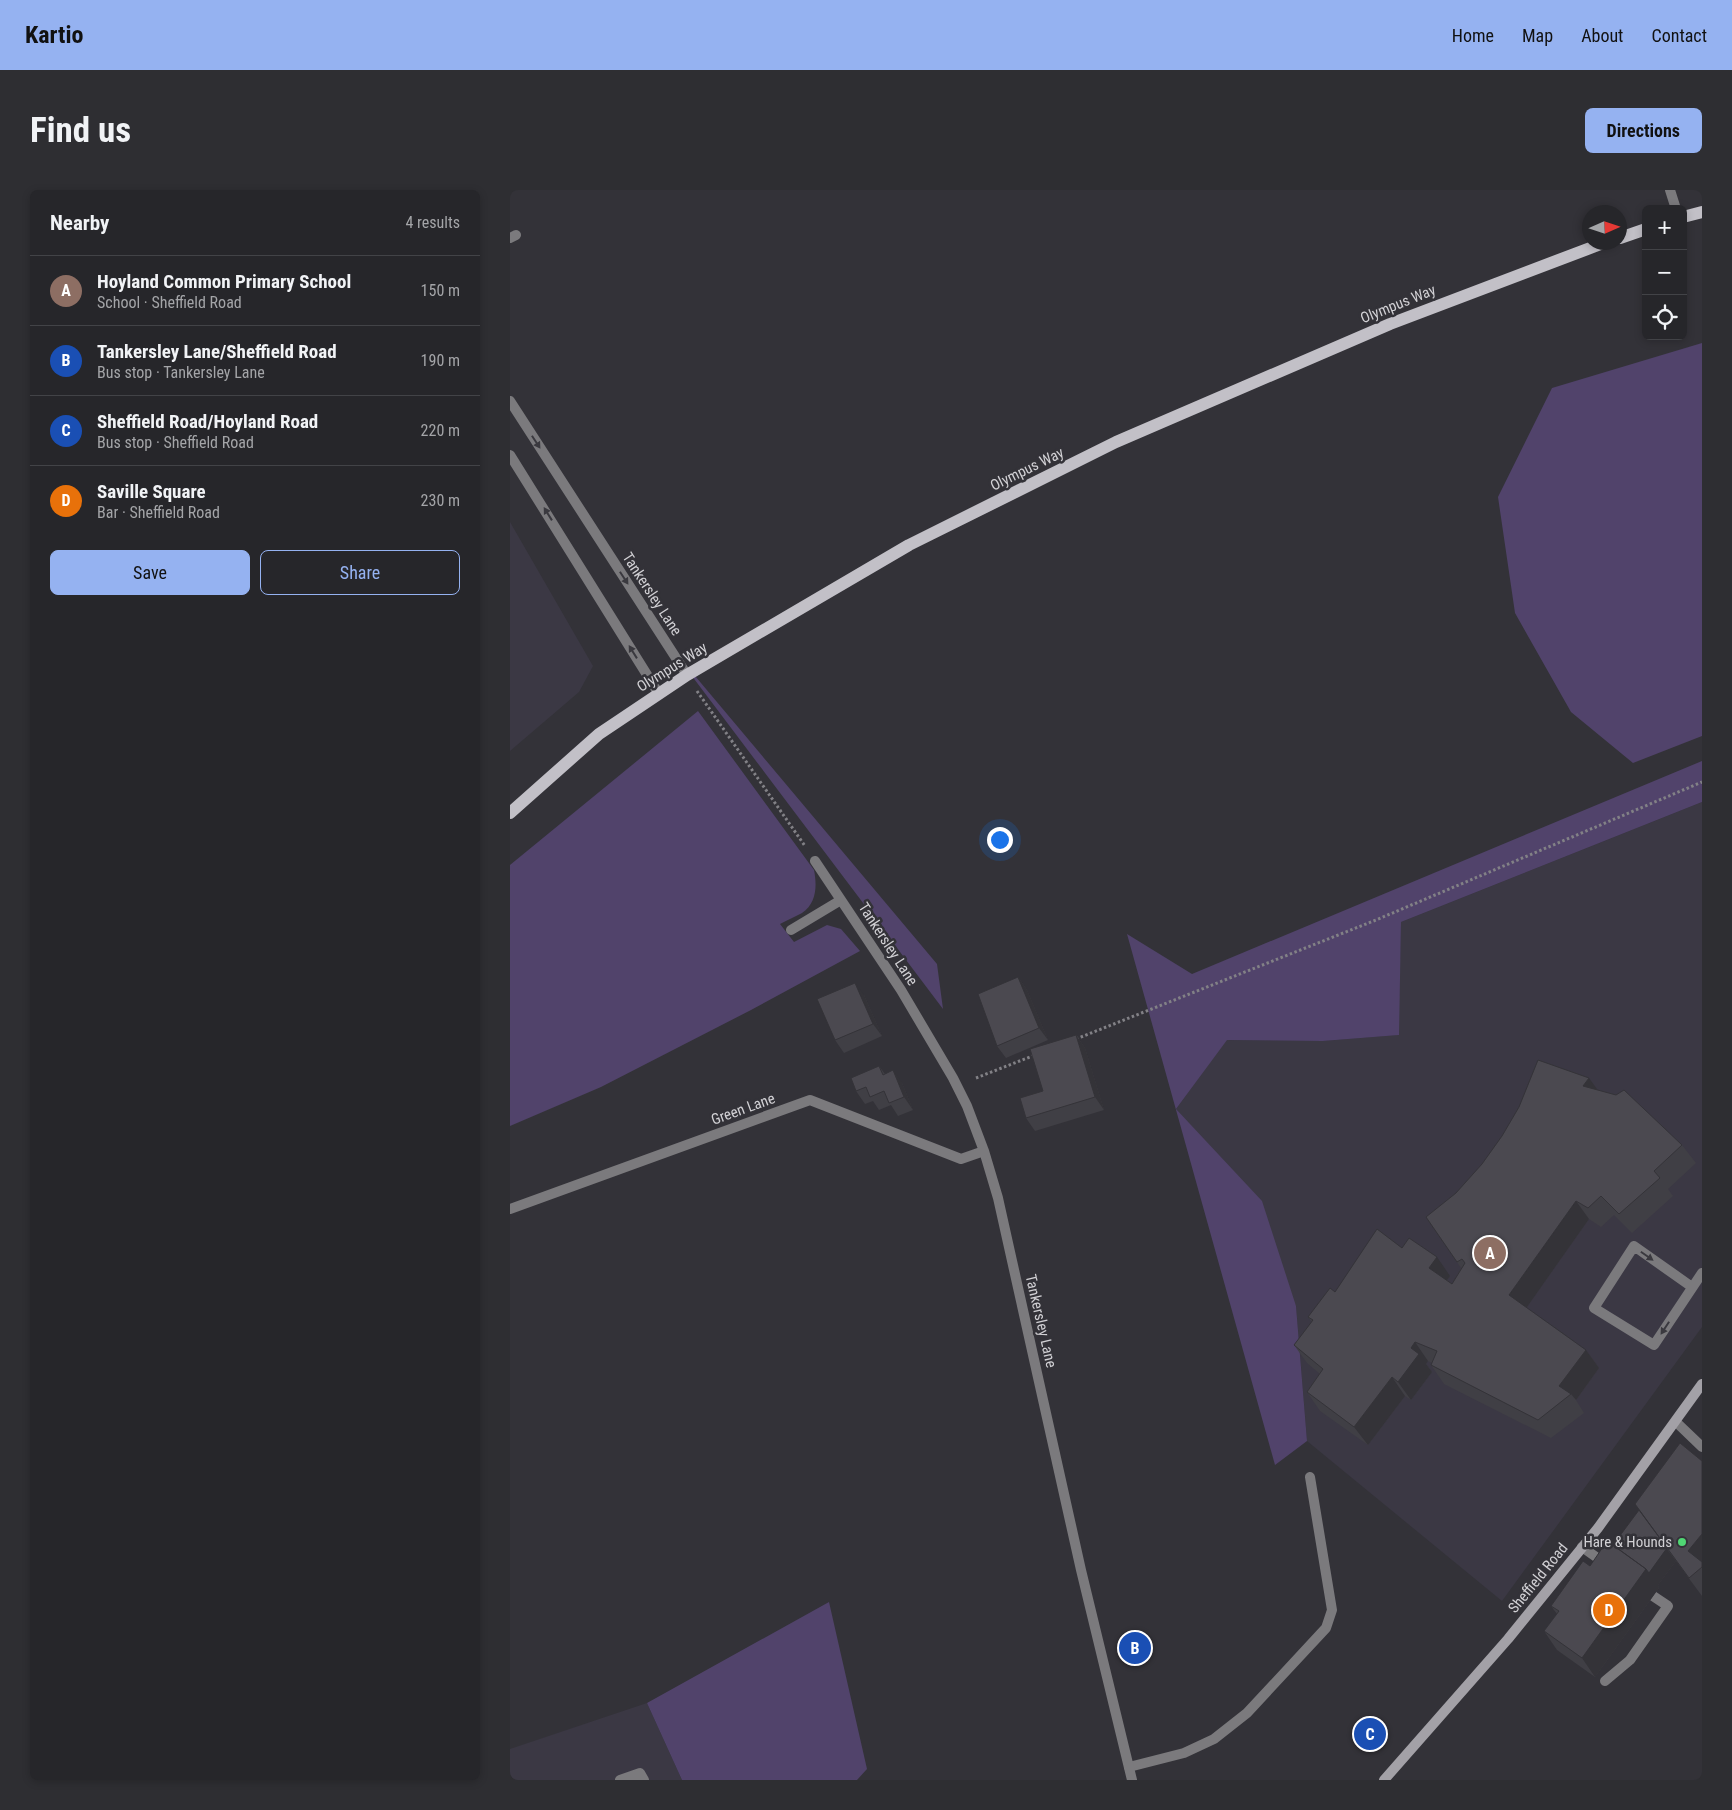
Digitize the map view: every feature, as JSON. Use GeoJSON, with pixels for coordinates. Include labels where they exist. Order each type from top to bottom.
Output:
{"type":"FeatureCollection","features":[{"type":"Feature","properties":{"kind":"main road"},"geometry":{"type":"LineString","coordinates":[[1687,216],[1702,212]]}},
{"type":"Feature","properties":{"kind":"main road"},"geometry":{"type":"LineString","coordinates":[[1627,236],[1642,230]]}},
{"type":"Feature","properties":{"kind":"main road","name":"Olympus Way"},"geometry":{"type":"LineString","coordinates":[[510,813],[599,734],[687,675],[909,545],[1116,442],[1390,324],[1585,250]]}},
{"type":"Feature","properties":{"kind":"main road","name":"Sheffield Road"},"geometry":{"type":"LineString","coordinates":[[1384,1780],[1508,1640],[1582,1547],[1676,1422],[1702,1384]]}},
{"type":"Feature","properties":{"kind":"street"},"geometry":{"type":"LineString","coordinates":[[1670,190],[1675,205]]}},
{"type":"Feature","properties":{"kind":"street","name":"Tankersley Lane"},"geometry":{"type":"LineString","coordinates":[[510,400],[687,675]]}},
{"type":"Feature","properties":{"kind":"street"},"geometry":{"type":"LineString","coordinates":[[510,455],[659,694]]}},
{"type":"Feature","properties":{"kind":"street","name":"Tankersley Lane"},"geometry":{"type":"LineString","coordinates":[[815,861],[900,990],[957,1085],[968,1106],[984,1151],[998,1198],[1079,1560],[1132,1780]]}},
{"type":"Feature","properties":{"kind":"street","name":"Tankersley Lane"},"geometry":{"type":"LineString","coordinates":[[791,930],[841,900]]}},
{"type":"Feature","properties":{"kind":"street","name":"Green Lane"},"geometry":{"type":"LineString","coordinates":[[510,1210],[810,1100],[960,1160],[984,1151]]}},
{"type":"Feature","properties":{"kind":"street"},"geometry":{"type":"LineString","coordinates":[[1692,1287],[1634,1246],[1594,1308],[1654,1345],[1702,1273]]}},
{"type":"Feature","properties":{"kind":"street"},"geometry":{"type":"LineString","coordinates":[[1676,1422],[1702,1447]]}},
{"type":"Feature","properties":{"kind":"street"},"geometry":{"type":"LineString","coordinates":[[1129,1767],[1184,1753],[1214,1739],[1247,1713],[1326,1628],[1332,1610],[1310,1477]]}},
{"type":"Feature","properties":{"kind":"street"},"geometry":{"type":"LineString","coordinates":[[1582,1547],[1614,1570]]}},
{"type":"Feature","properties":{"kind":"street"},"geometry":{"type":"LineString","coordinates":[[1605,1681],[1630,1660],[1668,1606],[1654,1596]]}},
{"type":"Feature","properties":{"kind":"street"},"geometry":{"type":"LineString","coordinates":[[620,1780],[640,1773],[644,1780]]}},
{"type":"Feature","properties":{"kind":"path"},"geometry":{"type":"LineString","coordinates":[[687,675],[815,861]]}},
{"type":"Feature","properties":{"kind":"path"},"geometry":{"type":"LineString","coordinates":[[1068,1043],[1376,920],[1702,782]]}},
{"type":"Feature","properties":{"kind":"path"},"geometry":{"type":"LineString","coordinates":[[957,1085],[1040,1053]]}},
{"type":"Feature","properties":{"kind":"shaded area"},"geometry":{"type":"Polygon","coordinates":[[[1702,343],[1702,736],[1633,763],[1571,712],[1515,613],[1498,497],[1552,388],[1702,343]]]}},
{"type":"Feature","properties":{"kind":"shaded area"},"geometry":{"type":"Polygon","coordinates":[[[510,522],[593,666],[579,692],[510,751],[510,522]]]}},
{"type":"Feature","properties":{"kind":"shaded area"},"geometry":{"type":"Polygon","coordinates":[[[664,639],[937,964],[943,1009],[664,639]]]}},
{"type":"Feature","properties":{"kind":"shaded area"},"geometry":{"type":"Polygon","coordinates":[[[698,711],[814,870],[816,882],[811,904],[802,913],[780,924],[794,942],[827,925],[841,929],[860,951],[751,1010],[601,1087],[510,1126],[510,865],[698,711]]]}},
{"type":"Feature","properties":{"kind":"shaded area"},"geometry":{"type":"Polygon","coordinates":[[[1702,761],[1702,802],[1401,922],[1399,1035],[1323,1041],[1227,1040],[1176,1109],[1262,1201],[1296,1306],[1307,1441],[1275,1465],[1127,934],[1192,974],[1702,761]]]}},
{"type":"Feature","properties":{"kind":"shaded area"},"geometry":{"type":"Polygon","coordinates":[[[1702,802],[1702,1327],[1502,1601],[1307,1441],[1296,1306],[1176,1109],[1226,1040],[1323,1041],[1398,1035],[1401,922],[1702,802]]]}},
{"type":"Feature","properties":{"kind":"shaded area"},"geometry":{"type":"Polygon","coordinates":[[[829,1602],[867,1769],[857,1780],[682,1780],[647,1703],[829,1602]]]}},
{"type":"Feature","properties":{"kind":"shaded area"},"geometry":{"type":"Polygon","coordinates":[[[647,1703],[682,1780],[510,1780],[510,1749],[647,1703]]]}},
{"type":"Feature","properties":{"kind":"building"},"geometry":{"type":"Polygon","coordinates":[[[1018,977],[1039,1028],[997,1046],[978,994],[1018,977]]]}},
{"type":"Feature","properties":{"kind":"building"},"geometry":{"type":"Polygon","coordinates":[[[855,983],[873,1024],[835,1040],[817,999],[855,983]]]}},
{"type":"Feature","properties":{"kind":"building"},"geometry":{"type":"Polygon","coordinates":[[[1076,1035],[1095,1097],[1026,1118],[1020,1098],[1043,1091],[1030,1049],[1076,1035]]]}},
{"type":"Feature","properties":{"kind":"building"},"geometry":{"type":"Polygon","coordinates":[[[1538,1060],[1589,1078],[1583,1086],[1616,1095],[1624,1090],[1682,1145],[1654,1171],[1660,1178],[1619,1214],[1601,1196],[1588,1208],[1576,1201],[1509,1295],[1586,1350],[1559,1386],[1571,1394],[1538,1420],[1431,1365],[1437,1351],[1415,1342],[1411,1348],[1419,1354],[1398,1382],[1392,1377],[1354,1427],[1307,1392],[1323,1369],[1294,1345],[1313,1320],[1308,1317],[1330,1288],[1335,1292],[1377,1229],[1402,1248],[1409,1238],[1437,1257],[1429,1268],[1452,1284],[1465,1263],[1462,1259],[1457,1262],[1426,1217],[1456,1193],[1482,1164],[1502,1136],[1519,1107],[1538,1060]]]}},
{"type":"Feature","properties":{"kind":"building"},"geometry":{"type":"Polygon","coordinates":[[[879,1066],[883,1075],[893,1070],[904,1097],[889,1103],[884,1091],[870,1097],[866,1087],[856,1091],[851,1078],[879,1066]]]}},
{"type":"Feature","properties":{"kind":"building","name":"Hare & Hounds"},"geometry":{"type":"Polygon","coordinates":[[[1680,1443],[1702,1461],[1702,1534],[1688,1551],[1702,1562],[1702,1567],[1689,1578],[1635,1504],[1680,1443]]]}},
{"type":"Feature","properties":{"kind":"building"},"geometry":{"type":"Polygon","coordinates":[[[1639,1510],[1667,1548],[1649,1573],[1613,1545],[1639,1510]]]}},
{"type":"Feature","properties":{"kind":"building"},"geometry":{"type":"Polygon","coordinates":[[[1607,1541],[1646,1569],[1582,1658],[1544,1631],[1559,1611],[1551,1606],[1583,1561],[1590,1566],[1607,1541]]]}},
{"type":"Feature","properties":{"kind":"place","name":"Hoyland Common Primary School"},"geometry":{"type":"Point","coordinates":[1490,1253]}},
{"type":"Feature","properties":{"kind":"place","name":"Hare & Hounds"},"geometry":{"type":"Point","coordinates":[1682,1542]}},
{"type":"Feature","properties":{"kind":"place","name":"Saville Square"},"geometry":{"type":"Point","coordinates":[1609,1610]}},
{"type":"Feature","properties":{"kind":"place","name":"Tankersley Lane/Sheffield Road"},"geometry":{"type":"Point","coordinates":[1135,1648]}},
{"type":"Feature","properties":{"kind":"place","name":"Sheffield Road/Hoyland Road"},"geometry":{"type":"Point","coordinates":[1370,1734]}}]}
